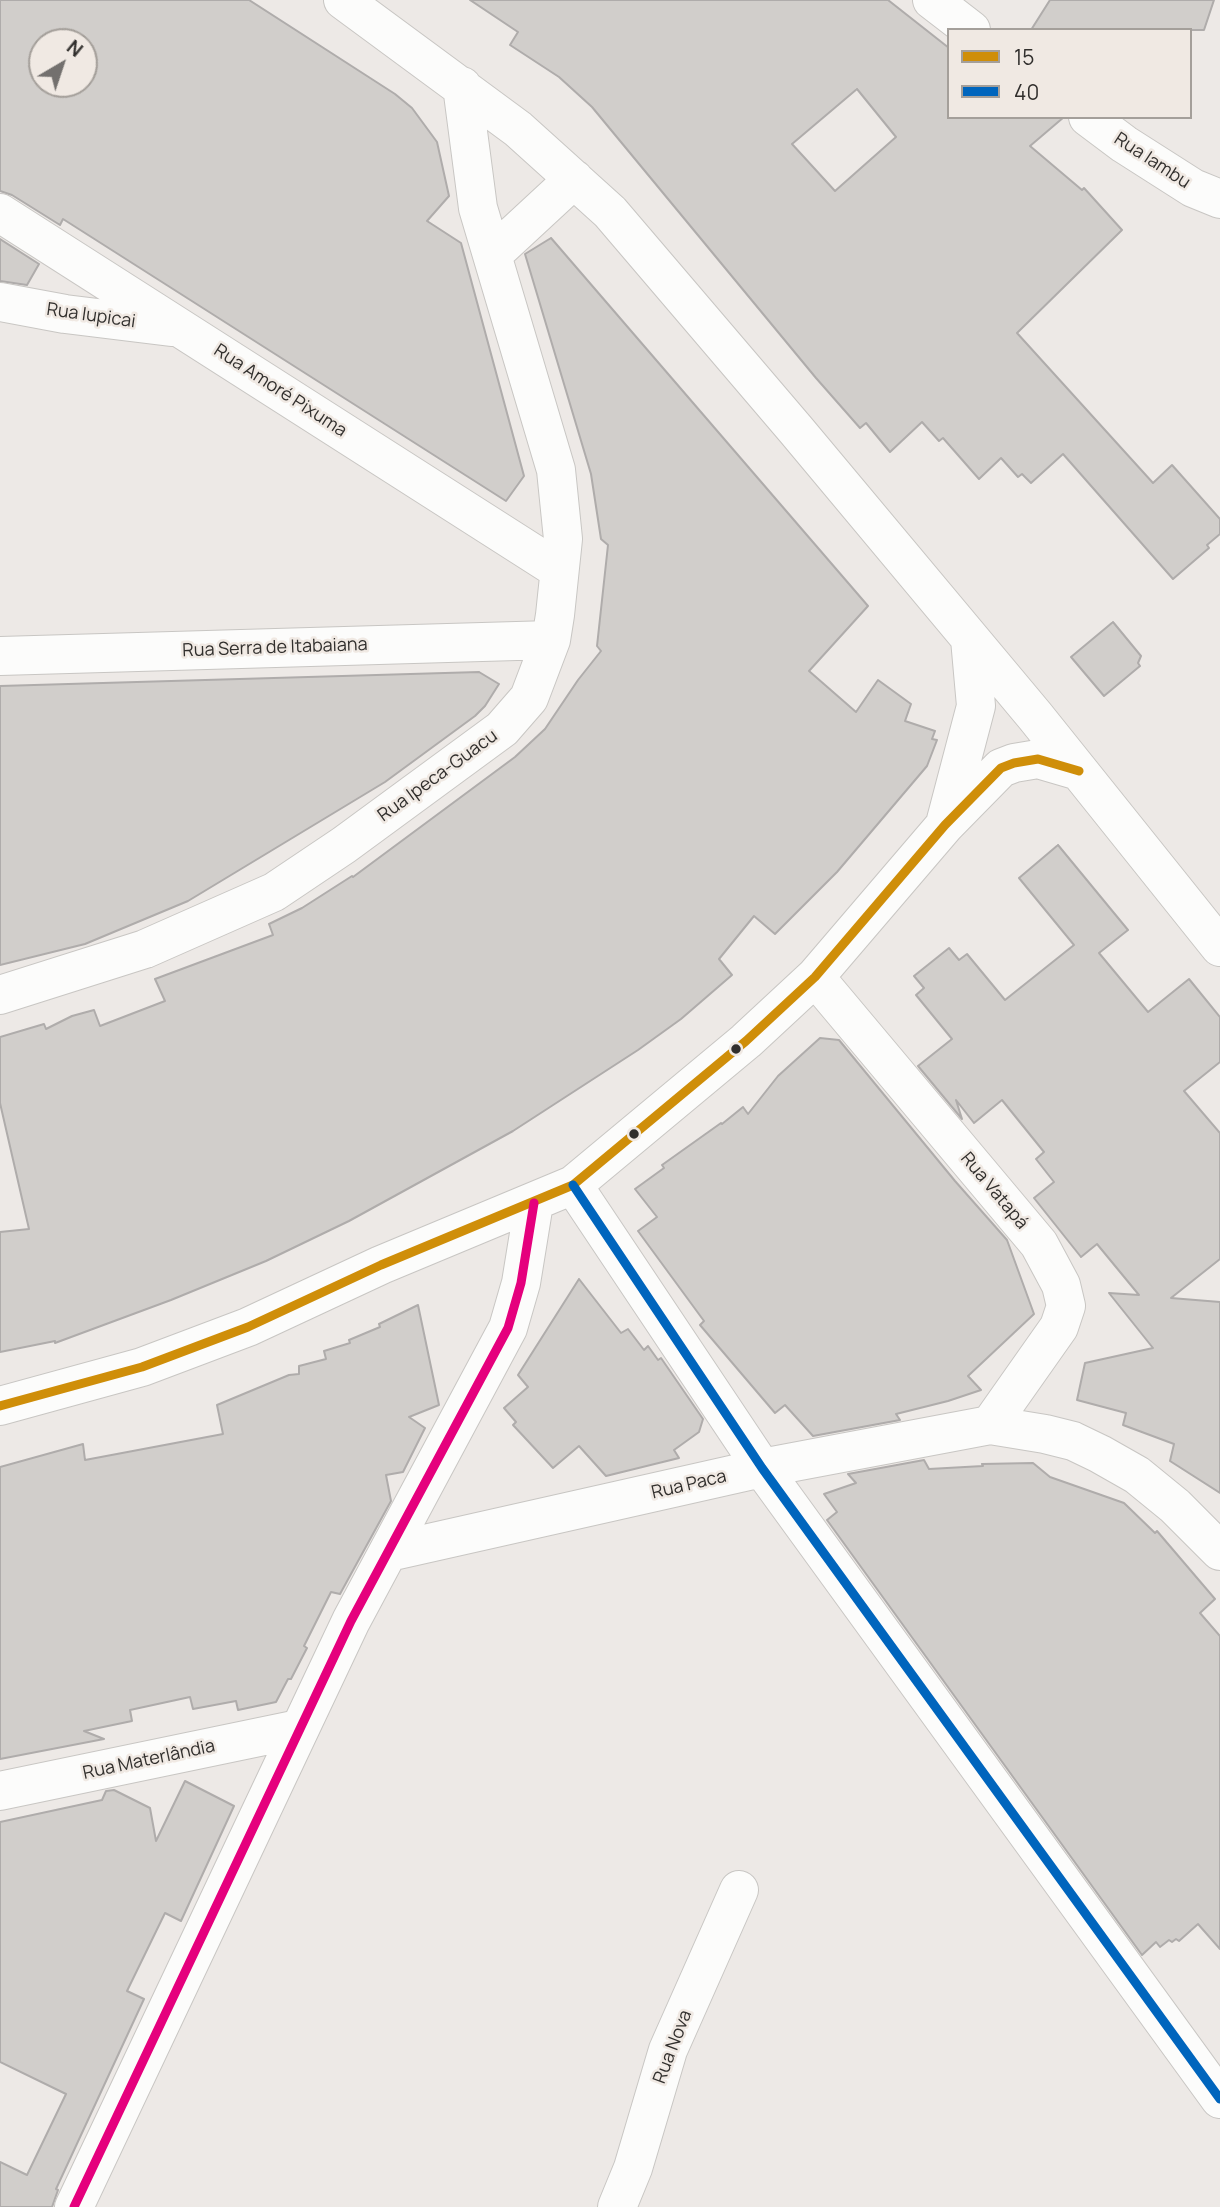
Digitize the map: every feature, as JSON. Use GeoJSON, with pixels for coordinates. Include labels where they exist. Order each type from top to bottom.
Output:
{"type":"FeatureCollection","features":[{"type":"Feature","properties":{"kind":"street"},"geometry":{"type":"LineString","coordinates":[[343,0],[518,129],[610,212],[970,639],[1220,947]]}},
{"type":"Feature","properties":{"kind":"street"},"geometry":{"type":"LineString","coordinates":[[932,0],[968,28]]}},
{"type":"Feature","properties":{"kind":"street","name":"Rua Ipeca-Guacu"},"geometry":{"type":"LineString","coordinates":[[0,995],[145,949],[274,892],[344,845],[502,729],[529,698],[551,640],[559,570],[562,539],[555,470],[478,208],[462,86]]}},
{"type":"Feature","properties":{"kind":"street","name":"Rua Iambu"},"geometry":{"type":"LineString","coordinates":[[1091,119],[1193,188],[1220,200]]}},
{"type":"Feature","properties":{"kind":"street"},"geometry":{"type":"LineString","coordinates":[[493,254],[574,179]]}},
{"type":"Feature","properties":{"kind":"street","name":"Rua Amoré Pixuma"},"geometry":{"type":"LineString","coordinates":[[0,213],[559,570]]}},
{"type":"Feature","properties":{"kind":"street","name":"Rua Iupicai"},"geometry":{"type":"LineString","coordinates":[[0,302],[65,314],[183,329]]}},
{"type":"Feature","properties":{"kind":"street"},"geometry":{"type":"LineString","coordinates":[[945,825],[976,706],[970,639]]}},
{"type":"Feature","properties":{"kind":"street","name":"Rua Serra de Itabaiana"},"geometry":{"type":"LineString","coordinates":[[0,656],[551,640]]}},
{"type":"Feature","properties":{"kind":"street"},"geometry":{"type":"LineString","coordinates":[[0,1406],[142,1367],[248,1327],[381,1265],[573,1185],[747,1041],[815,977],[945,825],[1000,768],[1038,759],[1079,771]]}},
{"type":"Feature","properties":{"kind":"street","name":"Rua Vatapá"},"geometry":{"type":"LineString","coordinates":[[815,977],[1039,1244],[1061,1285],[1066,1306],[1059,1327],[990,1425]]}},
{"type":"Feature","properties":{"kind":"street"},"geometry":{"type":"LineString","coordinates":[[573,1185],[762,1468],[1220,2099]]}},
{"type":"Feature","properties":{"kind":"street"},"geometry":{"type":"LineString","coordinates":[[74,2207],[351,1620],[508,1328],[521,1283],[534,1203]]}},
{"type":"Feature","properties":{"kind":"street","name":"Rua Paca"},"geometry":{"type":"LineString","coordinates":[[389,1552],[762,1468],[990,1425],[1073,1441],[1100,1454],[1137,1475],[1166,1498],[1220,1552]]}},
{"type":"Feature","properties":{"kind":"street","name":"Rua Materlândia"},"geometry":{"type":"LineString","coordinates":[[0,1791],[299,1729]]}},
{"type":"Feature","properties":{"kind":"street","name":"Rua Nova"},"geometry":{"type":"LineString","coordinates":[[617,2207],[633,2168],[668,2050],[739,1890]]}},
{"type":"Feature","properties":{"kind":"building"},"geometry":{"type":"Polygon","coordinates":[[[0,0],[249,0],[395,94],[412,108],[437,142],[449,196],[427,221],[461,243],[524,476],[506,501],[63,219],[60,225],[12,195],[0,191],[0,0]]]}},
{"type":"Feature","properties":{"kind":"building"},"geometry":{"type":"Polygon","coordinates":[[[470,0],[888,0],[947,46],[947,119],[1062,119],[1030,146],[1082,190],[1084,188],[1122,230],[1017,333],[1153,483],[1172,465],[1220,519],[1220,534],[1207,545],[1209,548],[1173,579],[1063,454],[1031,483],[1022,474],[1018,477],[1001,458],[979,479],[943,438],[939,441],[922,422],[890,452],[866,423],[860,428],[816,378],[592,107],[559,77],[510,45],[518,32],[470,0]],[[857,89],[792,144],[835,191],[896,137],[857,89]]]}},
{"type":"Feature","properties":{"kind":"building"},"geometry":{"type":"Polygon","coordinates":[[[1050,0],[1214,0],[1204,30],[1032,28],[1050,0]]]}},
{"type":"Feature","properties":{"kind":"building"},"geometry":{"type":"Polygon","coordinates":[[[551,238],[868,606],[809,671],[856,712],[878,680],[911,704],[905,721],[935,731],[932,739],[937,740],[927,766],[837,872],[775,934],[754,916],[719,959],[732,975],[681,1019],[638,1050],[513,1131],[349,1221],[266,1261],[55,1343],[0,1352],[0,1232],[29,1229],[0,1103],[0,1037],[44,1024],[46,1029],[72,1016],[94,1010],[100,1026],[165,1001],[155,979],[273,935],[269,924],[302,908],[353,877],[515,757],[545,729],[601,651],[597,646],[608,545],[601,539],[591,474],[525,254],[551,238]]]}},
{"type":"Feature","properties":{"kind":"building"},"geometry":{"type":"Polygon","coordinates":[[[0,239],[39,264],[27,285],[0,281],[0,239]]]}},
{"type":"Feature","properties":{"kind":"building"},"geometry":{"type":"Polygon","coordinates":[[[1113,622],[1141,656],[1138,663],[1140,666],[1104,696],[1071,657],[1113,622]]]}},
{"type":"Feature","properties":{"kind":"building"},"geometry":{"type":"Polygon","coordinates":[[[479,672],[499,684],[485,706],[385,782],[188,901],[85,944],[0,965],[0,686],[479,672]]]}},
{"type":"Feature","properties":{"kind":"building"},"geometry":{"type":"Polygon","coordinates":[[[1058,845],[1128,930],[1099,953],[1148,1012],[1189,979],[1220,1017],[1220,1062],[1184,1091],[1220,1133],[1220,1259],[1171,1298],[1220,1302],[1220,1493],[1170,1461],[1174,1444],[1123,1425],[1126,1413],[1077,1400],[1085,1363],[1153,1348],[1109,1293],[1139,1295],[1097,1244],[1081,1257],[1034,1198],[1054,1182],[1036,1159],[1044,1152],[1002,1100],[974,1123],[956,1100],[962,1119],[918,1066],[952,1039],[916,995],[924,988],[914,976],[949,948],[959,960],[967,954],[1005,1000],[1074,945],[1019,878],[1058,845]]]}},
{"type":"Feature","properties":{"kind":"building"},"geometry":{"type":"Polygon","coordinates":[[[820,1038],[839,1040],[1007,1240],[1034,1314],[968,1376],[981,1390],[896,1414],[900,1420],[813,1436],[785,1405],[775,1413],[700,1325],[704,1321],[638,1231],[657,1217],[635,1189],[664,1168],[662,1165],[743,1107],[748,1114],[778,1076],[820,1038]]]}},
{"type":"Feature","properties":{"kind":"building"},"geometry":{"type":"Polygon","coordinates":[[[579,1279],[621,1333],[628,1329],[644,1350],[648,1346],[658,1360],[661,1358],[703,1419],[699,1432],[674,1450],[679,1458],[606,1476],[579,1446],[553,1468],[513,1425],[516,1422],[504,1408],[528,1387],[518,1375],[579,1279]]]}},
{"type":"Feature","properties":{"kind":"building"},"geometry":{"type":"Polygon","coordinates":[[[418,1305],[439,1405],[409,1417],[425,1428],[403,1472],[386,1475],[391,1501],[340,1594],[331,1592],[304,1646],[307,1648],[276,1702],[238,1710],[236,1701],[193,1709],[190,1697],[130,1710],[132,1721],[84,1731],[104,1739],[0,1759],[0,1467],[83,1444],[85,1460],[223,1434],[217,1405],[289,1375],[299,1374],[299,1366],[326,1359],[324,1351],[350,1343],[349,1340],[380,1327],[379,1324],[418,1305]]]}},
{"type":"Feature","properties":{"kind":"building"},"geometry":{"type":"Polygon","coordinates":[[[924,1460],[929,1469],[1033,1463],[1050,1477],[1124,1503],[1155,1533],[1157,1531],[1215,1599],[1200,1613],[1220,1636],[1220,1949],[1198,1924],[1179,1941],[1169,1940],[1160,1947],[1156,1942],[1142,1955],[827,1520],[837,1512],[824,1494],[856,1483],[848,1474],[924,1460]]]}},
{"type":"Feature","properties":{"kind":"building"},"geometry":{"type":"Polygon","coordinates":[[[185,1781],[234,1806],[181,1921],[165,1913],[127,1991],[144,1999],[56,2189],[58,2190],[52,2207],[0,2207],[0,2162],[27,2175],[66,2094],[0,2062],[0,1822],[102,1800],[106,1791],[114,1790],[150,1808],[156,1841],[185,1781]]]}},
{"type":"Feature","properties":{"kind":"transit line","name":"15"},"geometry":{"type":"LineString","coordinates":[[0,1406],[142,1367],[248,1327],[381,1265],[573,1185],[746,1041],[815,977],[945,825],[1001,768],[1038,759],[1079,771]]}},
{"type":"Feature","properties":{"kind":"transit line","name":"40"},"geometry":{"type":"LineString","coordinates":[[573,1185],[762,1468],[1220,2099]]}},
{"type":"Feature","properties":{"kind":"transit line"},"geometry":{"type":"LineString","coordinates":[[74,2207],[351,1621],[508,1328],[521,1283],[534,1203]]}}]}
